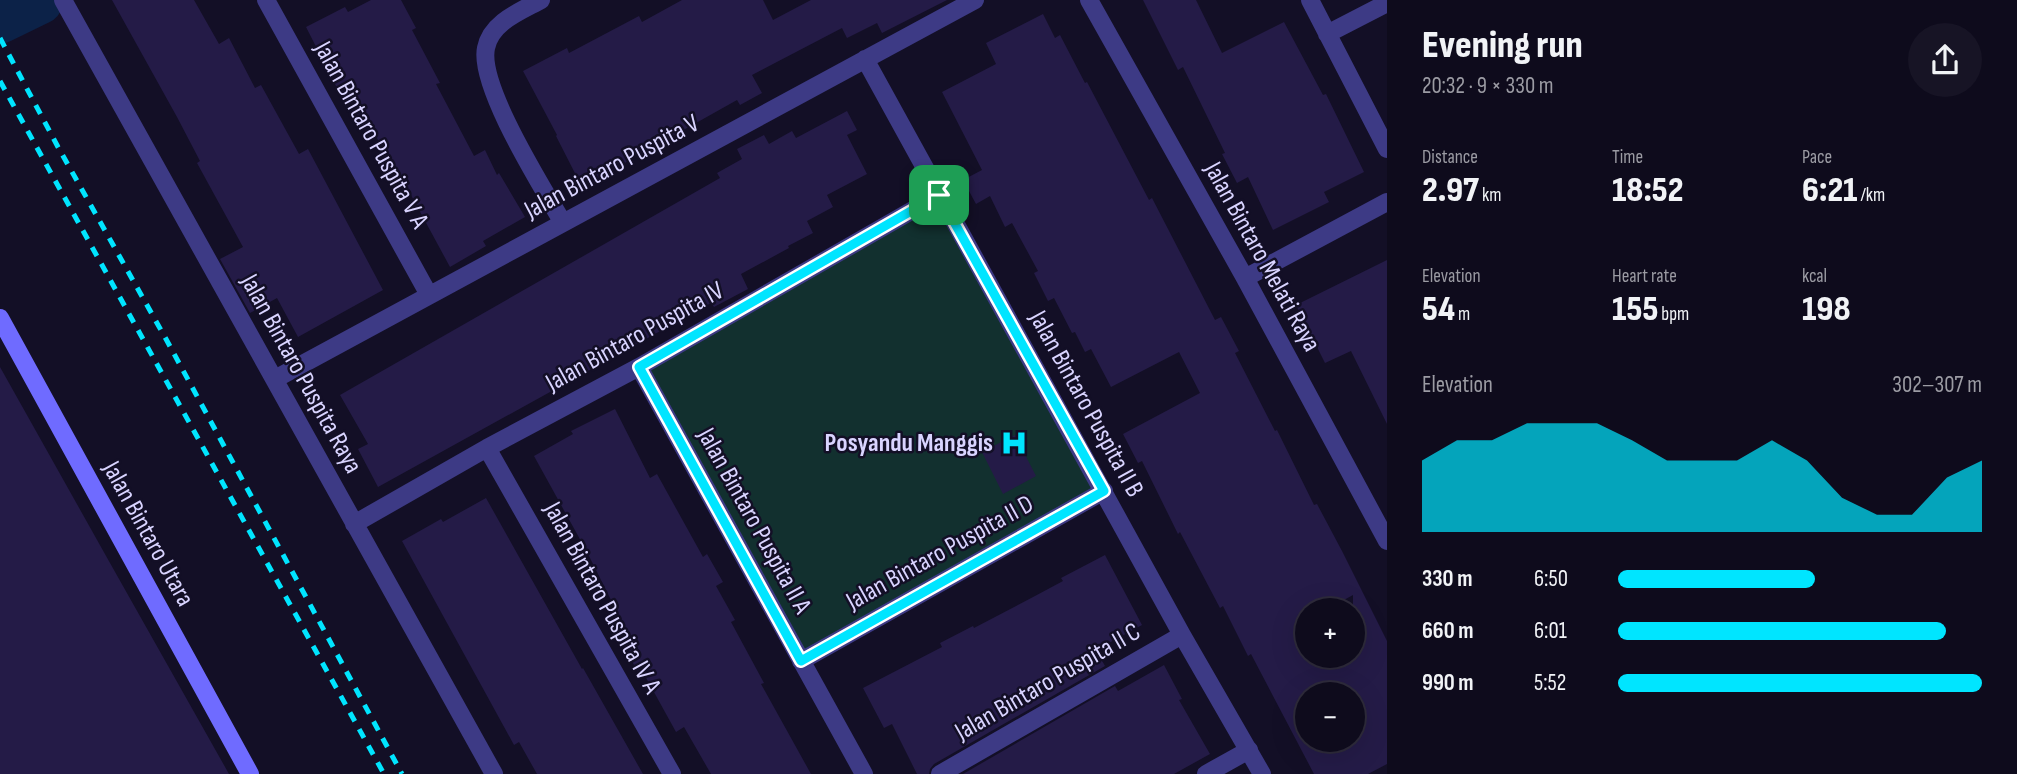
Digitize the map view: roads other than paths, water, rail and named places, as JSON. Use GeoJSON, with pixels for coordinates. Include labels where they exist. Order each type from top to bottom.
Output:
{"type":"FeatureCollection","features":[{"type":"Feature","properties":{"kind":"main road","name":"Jalan Bintaro Utara"},"geometry":{"type":"LineString","coordinates":[[0,318],[250,774]]}},
{"type":"Feature","properties":{"kind":"street","name":"Jalan Bintaro Puspita V A"},"geometry":{"type":"LineString","coordinates":[[266,0],[429,295]]}},
{"type":"Feature","properties":{"kind":"street"},"geometry":{"type":"LineString","coordinates":[[541,0],[507,18],[494,32],[486,47],[486,65],[510,131],[563,223]]}},
{"type":"Feature","properties":{"kind":"street","name":"Jalan Bintaro Puspita V"},"geometry":{"type":"LineString","coordinates":[[275,379],[975,0]]}},
{"type":"Feature","properties":{"kind":"street","name":"Jalan Bintaro Melati Raya"},"geometry":{"type":"LineString","coordinates":[[1089,0],[1245,278],[1387,541]]}},
{"type":"Feature","properties":{"kind":"street"},"geometry":{"type":"LineString","coordinates":[[1310,0],[1387,149]]}},
{"type":"Feature","properties":{"kind":"street"},"geometry":{"type":"LineString","coordinates":[[1326,34],[1387,3]]}},
{"type":"Feature","properties":{"kind":"street","name":"Jalan Bintaro Puspita Raya"},"geometry":{"type":"LineString","coordinates":[[66,6],[494,774]]}},
{"type":"Feature","properties":{"kind":"street","name":"Jalan Bintaro Puspita II B"},"geometry":{"type":"LineString","coordinates":[[866,59],[1182,635],[1262,774]]}},
{"type":"Feature","properties":{"kind":"street","name":"Jalan Bintaro Puspita IV"},"geometry":{"type":"LineString","coordinates":[[354,524],[487,448],[639,367],[939,195]]}},
{"type":"Feature","properties":{"kind":"street"},"geometry":{"type":"LineString","coordinates":[[1245,278],[1387,202]]}},
{"type":"Feature","properties":{"kind":"street","name":"Jalan Bintaro Puspita II A"},"geometry":{"type":"LineString","coordinates":[[639,367],[864,774]]}},
{"type":"Feature","properties":{"kind":"street","name":"Jalan Bintaro Puspita IV A"},"geometry":{"type":"LineString","coordinates":[[487,448],[672,774]]}},
{"type":"Feature","properties":{"kind":"street","name":"Jalan Bintaro Puspita II D"},"geometry":{"type":"LineString","coordinates":[[801,661],[1104,491]]}},
{"type":"Feature","properties":{"kind":"street","name":"Jalan Bintaro Puspita II C"},"geometry":{"type":"LineString","coordinates":[[940,774],[1182,635]]}},
{"type":"Feature","properties":{"kind":"street"},"geometry":{"type":"LineString","coordinates":[[1206,774],[1249,750]]}},
{"type":"Feature","properties":{"kind":"waterway"},"geometry":{"type":"LineString","coordinates":[[0,19],[39,0]]}},
{"type":"Feature","properties":{"kind":"railway"},"geometry":{"type":"LineString","coordinates":[[0,38],[402,774]]}},
{"type":"Feature","properties":{"kind":"railway"},"geometry":{"type":"LineString","coordinates":[[0,81],[384,774]]}},
{"type":"Feature","properties":{"kind":"place","name":"Posyandu Manggis"},"geometry":{"type":"Point","coordinates":[1014,443]}}]}
